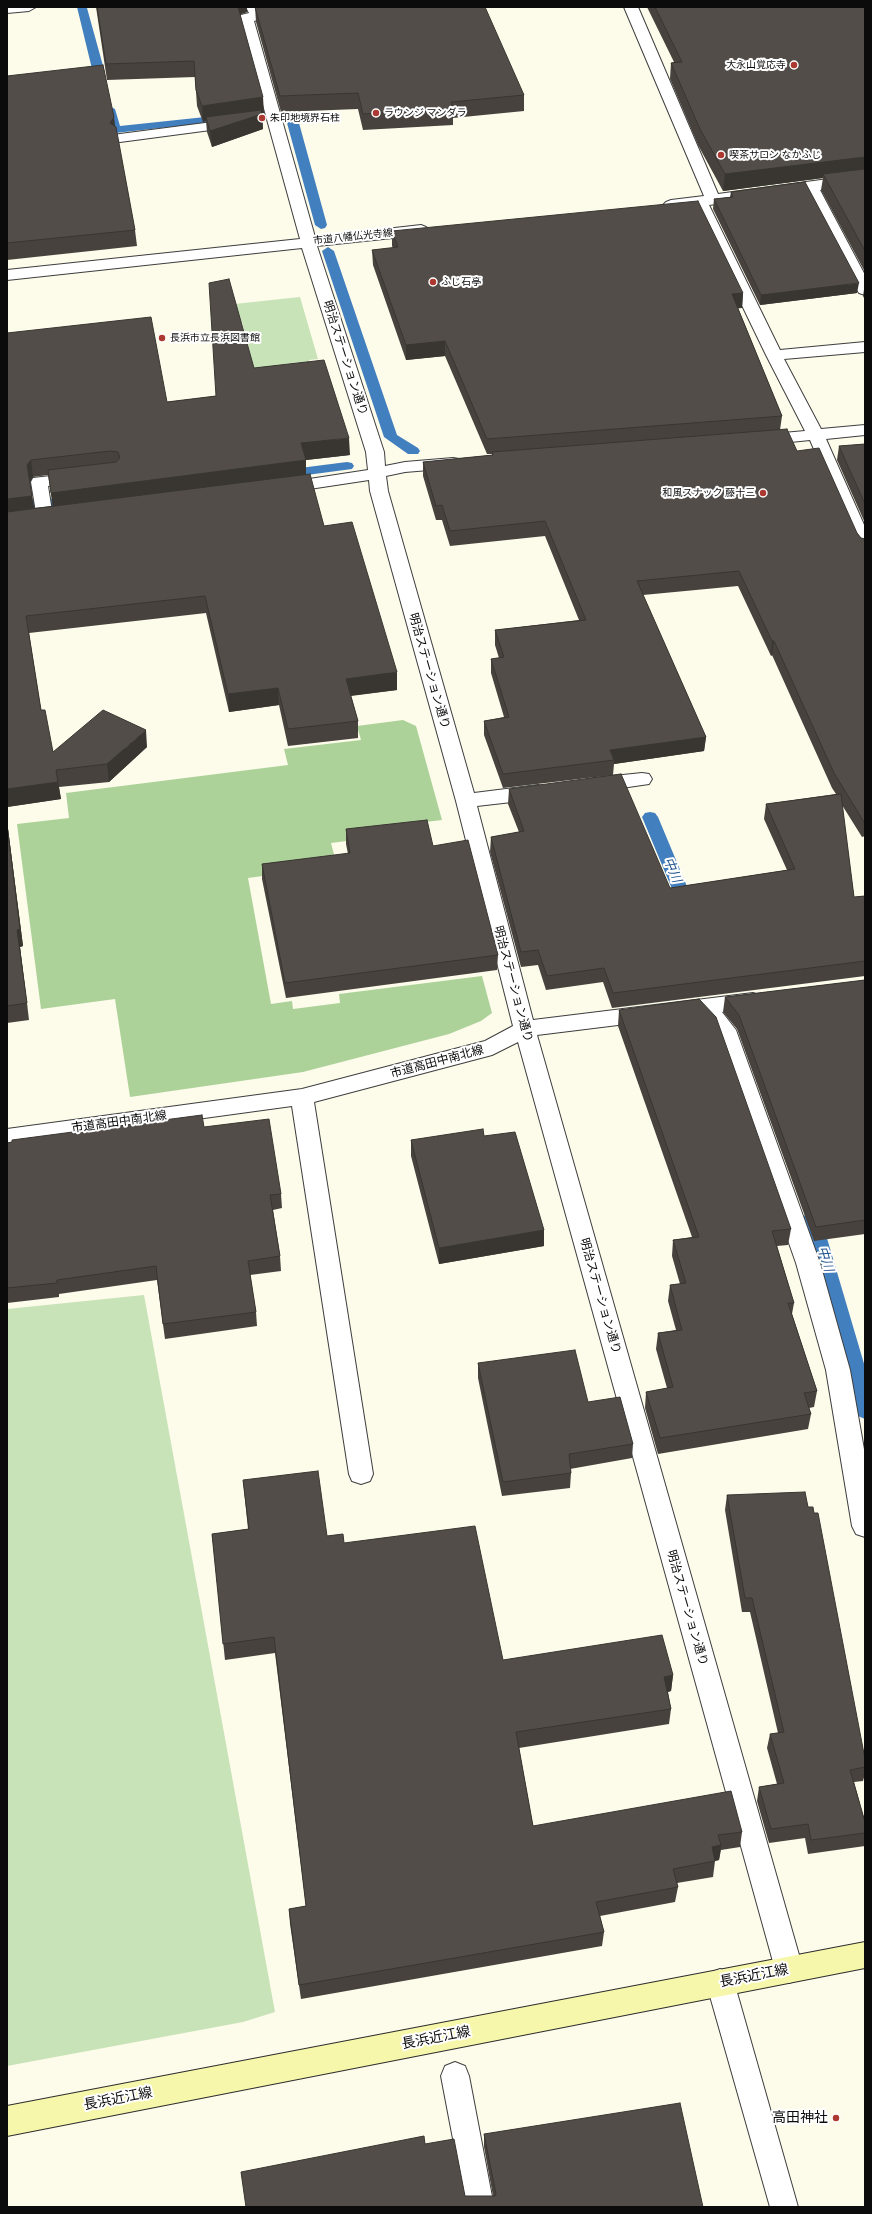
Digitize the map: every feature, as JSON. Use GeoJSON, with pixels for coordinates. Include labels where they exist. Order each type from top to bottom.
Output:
{"type":"FeatureCollection","features":[{"type":"Feature","properties":{"kind":"main road","name":"長浜近江線"},"geometry":{"type":"LineString","coordinates":[[7,2121],[865,1955]]}},
{"type":"Feature","properties":{"kind":"street"},"geometry":{"type":"LineString","coordinates":[[7,9],[29,7]]}},
{"type":"Feature","properties":{"kind":"street"},"geometry":{"type":"LineString","coordinates":[[631,7],[706,200],[774,355],[816,435],[865,547]]}},
{"type":"Feature","properties":{"kind":"street","name":"明治ステーション通り"},"geometry":{"type":"LineString","coordinates":[[260,13],[246,18],[261,120],[308,241],[375,452],[379,491],[466,801],[525,1029],[789,1969]]}},
{"type":"Feature","properties":{"kind":"street"},"geometry":{"type":"LineString","coordinates":[[120,138],[261,120]]}},
{"type":"Feature","properties":{"kind":"street"},"geometry":{"type":"LineString","coordinates":[[653,207],[865,179]]}},
{"type":"Feature","properties":{"kind":"street"},"geometry":{"type":"LineString","coordinates":[[810,186],[865,290]]}},
{"type":"Feature","properties":{"kind":"street","name":"市道八幡仏光寺線"},"geometry":{"type":"LineString","coordinates":[[7,275],[308,241],[433,229]]}},
{"type":"Feature","properties":{"kind":"street"},"geometry":{"type":"LineString","coordinates":[[774,355],[865,347]]}},
{"type":"Feature","properties":{"kind":"street"},"geometry":{"type":"LineString","coordinates":[[745,441],[865,430]]}},
{"type":"Feature","properties":{"kind":"street"},"geometry":{"type":"LineString","coordinates":[[264,490],[350,479],[406,467],[469,462]]}},
{"type":"Feature","properties":{"kind":"street"},"geometry":{"type":"LineString","coordinates":[[466,801],[642,779]]}},
{"type":"Feature","properties":{"kind":"street","name":"市道高田中南北線"},"geometry":{"type":"LineString","coordinates":[[7,1137],[302,1098],[492,1047],[525,1029],[773,998]]}},
{"type":"Feature","properties":{"kind":"street"},"geometry":{"type":"LineString","coordinates":[[704,1007],[726,1030],[808,1263],[838,1370],[865,1526]]}},
{"type":"Feature","properties":{"kind":"street"},"geometry":{"type":"LineString","coordinates":[[302,1098],[361,1474]]}},
{"type":"Feature","properties":{"kind":"lane"},"geometry":{"type":"LineString","coordinates":[[44,512],[39,482],[97,475]]}},
{"type":"Feature","properties":{"kind":"lane"},"geometry":{"type":"LineString","coordinates":[[720,1982],[784,2207]]}},
{"type":"Feature","properties":{"kind":"lane"},"geometry":{"type":"LineString","coordinates":[[455,2076],[480,2207]]}},
{"type":"Feature","properties":{"kind":"green space"},"geometry":{"type":"Polygon","coordinates":[[[300,297],[318,359],[309,360],[312,374],[257,380],[242,322],[229,323],[225,305],[300,297]]]}},
{"type":"Feature","properties":{"kind":"green space"},"geometry":{"type":"Polygon","coordinates":[[[403,720],[416,726],[442,820],[401,825],[402,834],[331,843],[337,866],[248,878],[271,1004],[292,1001],[293,1009],[340,1003],[339,994],[482,976],[492,1013],[481,1021],[449,1034],[303,1072],[130,1097],[115,999],[41,1009],[17,824],[69,818],[66,793],[288,765],[284,749],[361,740],[357,726],[403,720]]]}},
{"type":"Feature","properties":{"kind":"green space"},"geometry":{"type":"Polygon","coordinates":[[[144,1295],[275,2012],[243,2022],[7,2066],[7,1309],[144,1295]]]}},
{"type":"Feature","properties":{"kind":"building"},"geometry":{"type":"Polygon","coordinates":[[[97,7],[238,7],[263,97],[202,106],[196,90],[194,61],[106,64],[97,7]]]}},
{"type":"Feature","properties":{"kind":"building"},"geometry":{"type":"Polygon","coordinates":[[[255,7],[485,7],[524,95],[451,102],[453,109],[363,114],[358,93],[280,96],[255,7]]]}},
{"type":"Feature","properties":{"kind":"building"},"geometry":{"type":"Polygon","coordinates":[[[655,7],[865,7],[865,157],[725,174],[700,129],[671,63],[682,62],[655,7]]]}},
{"type":"Feature","properties":{"kind":"building"},"geometry":{"type":"Polygon","coordinates":[[[103,65],[114,117],[110,123],[116,127],[135,230],[7,243],[7,76],[103,65]]]}},
{"type":"Feature","properties":{"kind":"building"},"geometry":{"type":"Polygon","coordinates":[[[261,110],[262,114],[210,131],[206,117],[261,110]]]}},
{"type":"Feature","properties":{"kind":"building"},"geometry":{"type":"Polygon","coordinates":[[[865,169],[865,251],[823,174],[865,169]]]}},
{"type":"Feature","properties":{"kind":"building"},"geometry":{"type":"Polygon","coordinates":[[[805,182],[859,283],[761,295],[714,199],[733,197],[731,192],[805,182]]]}},
{"type":"Feature","properties":{"kind":"building"},"geometry":{"type":"Polygon","coordinates":[[[698,201],[743,293],[732,294],[782,416],[487,439],[445,341],[406,345],[372,250],[398,247],[392,231],[698,201]]]}},
{"type":"Feature","properties":{"kind":"building","name":"長浜市立長浜図書館"},"geometry":{"type":"Polygon","coordinates":[[[229,279],[254,368],[324,360],[349,438],[301,443],[306,460],[51,493],[48,470],[116,462],[120,458],[118,452],[110,451],[31,460],[27,465],[32,496],[7,499],[7,333],[151,317],[167,402],[216,396],[209,283],[229,279]]]}},
{"type":"Feature","properties":{"kind":"building"},"geometry":{"type":"Polygon","coordinates":[[[787,429],[797,451],[819,448],[857,533],[861,538],[865,539],[865,822],[834,773],[774,641],[772,641],[739,571],[637,581],[706,737],[610,750],[614,760],[503,774],[484,721],[509,717],[491,659],[504,657],[495,630],[586,620],[545,521],[450,531],[442,505],[436,506],[423,462],[493,455],[492,452],[787,429]]]}},
{"type":"Feature","properties":{"kind":"building"},"geometry":{"type":"Polygon","coordinates":[[[865,444],[865,504],[839,446],[865,444]]]}},
{"type":"Feature","properties":{"kind":"building"},"geometry":{"type":"Polygon","coordinates":[[[310,474],[324,526],[352,522],[397,672],[346,679],[358,721],[288,729],[278,688],[228,694],[205,596],[26,616],[41,710],[45,710],[53,752],[103,710],[146,730],[107,764],[56,770],[58,782],[7,789],[7,512],[310,474]]]}},
{"type":"Feature","properties":{"kind":"building"},"geometry":{"type":"Polygon","coordinates":[[[621,774],[670,888],[795,869],[766,804],[841,794],[854,897],[865,896],[865,961],[613,993],[604,968],[547,976],[538,950],[521,952],[491,837],[524,831],[509,789],[621,774]]]}},
{"type":"Feature","properties":{"kind":"building"},"geometry":{"type":"Polygon","coordinates":[[[427,820],[433,846],[468,840],[498,955],[285,983],[262,864],[350,853],[346,829],[427,820]]]}},
{"type":"Feature","properties":{"kind":"building"},"geometry":{"type":"Polygon","coordinates":[[[7,825],[20,929],[17,930],[27,1003],[7,1006],[7,825]]]}},
{"type":"Feature","properties":{"kind":"building"},"geometry":{"type":"Polygon","coordinates":[[[865,980],[865,1220],[816,1227],[739,1015],[725,997],[865,980]]]}},
{"type":"Feature","properties":{"kind":"building"},"geometry":{"type":"Polygon","coordinates":[[[699,999],[716,1017],[791,1229],[772,1231],[794,1303],[788,1303],[817,1391],[804,1393],[811,1414],[660,1438],[646,1392],[673,1387],[658,1333],[682,1330],[670,1285],[686,1283],[673,1240],[699,1237],[619,1010],[699,999]]]}},
{"type":"Feature","properties":{"kind":"building"},"geometry":{"type":"Polygon","coordinates":[[[202,1115],[204,1127],[269,1119],[281,1194],[270,1195],[280,1256],[248,1261],[256,1312],[163,1324],[156,1266],[57,1280],[57,1283],[7,1288],[7,1143],[12,1142],[12,1140],[202,1115]]]}},
{"type":"Feature","properties":{"kind":"building"},"geometry":{"type":"Polygon","coordinates":[[[483,1129],[484,1136],[515,1132],[544,1230],[439,1248],[411,1140],[483,1129]]]}},
{"type":"Feature","properties":{"kind":"building"},"geometry":{"type":"Polygon","coordinates":[[[575,1350],[588,1402],[620,1397],[633,1444],[569,1454],[571,1473],[503,1482],[478,1363],[575,1350]]]}},
{"type":"Feature","properties":{"kind":"building"},"geometry":{"type":"Polygon","coordinates":[[[318,1471],[327,1536],[343,1534],[344,1543],[475,1526],[503,1660],[662,1635],[673,1675],[664,1677],[671,1709],[516,1732],[533,1826],[731,1791],[742,1832],[718,1835],[721,1845],[712,1847],[715,1861],[673,1869],[678,1887],[596,1902],[604,1932],[299,1985],[289,1909],[306,1906],[274,1637],[223,1644],[212,1534],[249,1529],[243,1480],[318,1471]]]}},
{"type":"Feature","properties":{"kind":"building"},"geometry":{"type":"Polygon","coordinates":[[[805,1492],[808,1507],[813,1507],[814,1513],[818,1513],[865,1759],[865,1767],[850,1770],[865,1822],[865,1833],[811,1840],[808,1824],[771,1829],[759,1787],[784,1783],[770,1734],[784,1732],[752,1598],[745,1598],[727,1495],[805,1492]]]}},
{"type":"Feature","properties":{"kind":"building"},"geometry":{"type":"Polygon","coordinates":[[[680,2103],[703,2207],[246,2207],[241,2172],[424,2136],[425,2144],[454,2139],[465,2196],[495,2196],[496,2194],[484,2134],[680,2103]]]}},
{"type":"Feature","properties":{"kind":"waterway"},"geometry":{"type":"LineString","coordinates":[[82,8],[99,73]]}},
{"type":"Feature","properties":{"kind":"waterway"},"geometry":{"type":"LineString","coordinates":[[109,109],[115,130],[224,118]]}},
{"type":"Feature","properties":{"kind":"waterway"},"geometry":{"type":"LineString","coordinates":[[293,123],[321,225]]}},
{"type":"Feature","properties":{"kind":"waterway"},"geometry":{"type":"LineString","coordinates":[[328,251],[391,437],[413,451]]}},
{"type":"Feature","properties":{"kind":"waterway"},"geometry":{"type":"LineString","coordinates":[[284,474],[347,466]]}},
{"type":"Feature","properties":{"kind":"waterway"},"geometry":{"type":"LineString","coordinates":[[7,508],[75,500]]}},
{"type":"Feature","properties":{"kind":"waterway","name":"中川"},"geometry":{"type":"LineString","coordinates":[[650,817],[688,908]]}},
{"type":"Feature","properties":{"kind":"waterway","name":"中川"},"geometry":{"type":"LineString","coordinates":[[812,1218],[857,1371],[865,1411]]}},
{"type":"Feature","properties":{"kind":"place","name":"大永山覚応寺"},"geometry":{"type":"Point","coordinates":[794,65]}},
{"type":"Feature","properties":{"kind":"place","name":"ラウンジ マンダラ"},"geometry":{"type":"Point","coordinates":[376,113]}},
{"type":"Feature","properties":{"kind":"place","name":"朱印地境界石柱"},"geometry":{"type":"Point","coordinates":[262,118]}},
{"type":"Feature","properties":{"kind":"place","name":"喫茶サロン なかふじ"},"geometry":{"type":"Point","coordinates":[721,155]}},
{"type":"Feature","properties":{"kind":"place","name":"ふじ石亭"},"geometry":{"type":"Point","coordinates":[433,282]}},
{"type":"Feature","properties":{"kind":"place","name":"長浜市立長浜図書館"},"geometry":{"type":"Point","coordinates":[162,338]}},
{"type":"Feature","properties":{"kind":"place","name":"和風スナック 藤十三"},"geometry":{"type":"Point","coordinates":[763,493]}},
{"type":"Feature","properties":{"kind":"place","name":"高田神社"},"geometry":{"type":"Point","coordinates":[836,2118]}}]}
